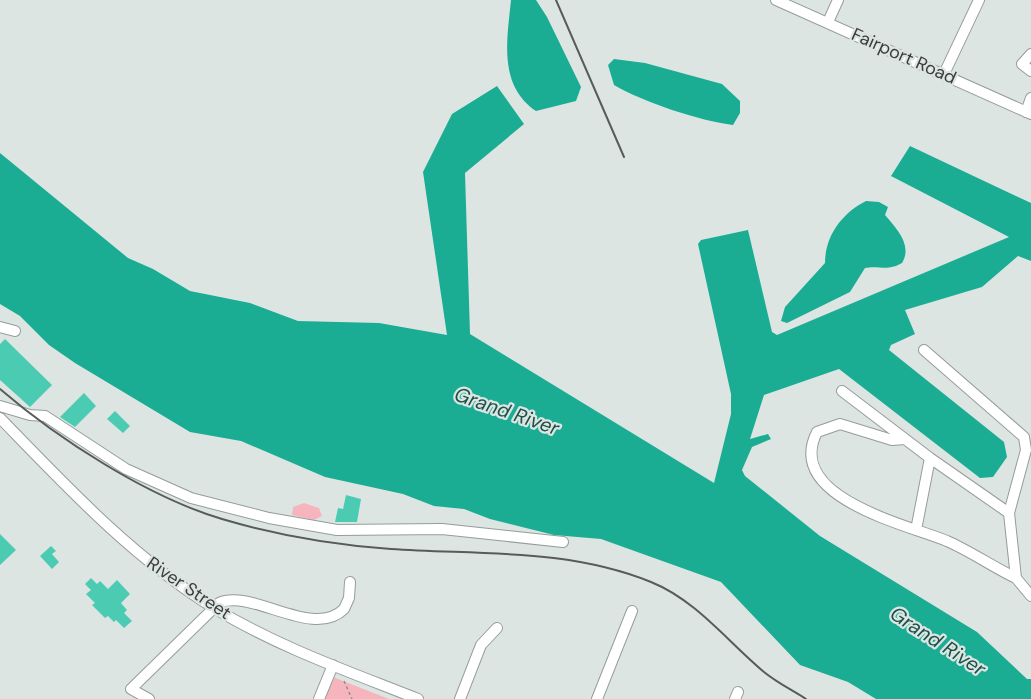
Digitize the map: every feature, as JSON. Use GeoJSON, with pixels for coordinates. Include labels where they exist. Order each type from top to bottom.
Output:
{"type":"FeatureCollection","features":[{"type":"Feature","properties":{"kind":"street","name":"Fairport Road"},"geometry":{"type":"LineString","coordinates":[[776,0],[1029,113]]}},
{"type":"Feature","properties":{"kind":"street"},"geometry":{"type":"LineString","coordinates":[[802,12],[807,0]]}},
{"type":"Feature","properties":{"kind":"street"},"geometry":{"type":"LineString","coordinates":[[828,22],[838,0]]}},
{"type":"Feature","properties":{"kind":"street"},"geometry":{"type":"LineString","coordinates":[[944,74],[979,0]]}},
{"type":"Feature","properties":{"kind":"street"},"geometry":{"type":"LineString","coordinates":[[1031,54],[1022,64],[1031,71]]}},
{"type":"Feature","properties":{"kind":"street"},"geometry":{"type":"LineString","coordinates":[[1029,113],[1031,98]]}},
{"type":"Feature","properties":{"kind":"street"},"geometry":{"type":"LineString","coordinates":[[0,327],[15,331]]}},
{"type":"Feature","properties":{"kind":"street"},"geometry":{"type":"LineString","coordinates":[[924,350],[1024,437],[1026,450],[1009,513],[1016,578]]}},
{"type":"Feature","properties":{"kind":"street"},"geometry":{"type":"LineString","coordinates":[[842,391],[930,458],[1009,513]]}},
{"type":"Feature","properties":{"kind":"street"},"geometry":{"type":"LineString","coordinates":[[0,406],[30,415],[45,416],[126,469],[191,498],[258,515],[337,530],[442,528],[563,542]]}},
{"type":"Feature","properties":{"kind":"street","name":"River Street"},"geometry":{"type":"LineString","coordinates":[[0,418],[118,537],[214,608],[256,631],[418,699]]}},
{"type":"Feature","properties":{"kind":"street"},"geometry":{"type":"LineString","coordinates":[[905,439],[892,440],[840,424],[817,432],[809,447],[811,463],[818,478],[847,502],[950,542],[1016,578],[1031,596]]}},
{"type":"Feature","properties":{"kind":"street"},"geometry":{"type":"LineString","coordinates":[[916,530],[930,458]]}},
{"type":"Feature","properties":{"kind":"street"},"geometry":{"type":"LineString","coordinates":[[149,699],[131,689],[223,601],[237,600],[277,611],[324,618],[344,609],[349,598],[350,582]]}},
{"type":"Feature","properties":{"kind":"street"},"geometry":{"type":"LineString","coordinates":[[597,699],[632,611]]}},
{"type":"Feature","properties":{"kind":"street"},"geometry":{"type":"LineString","coordinates":[[460,699],[481,645],[497,628]]}},
{"type":"Feature","properties":{"kind":"street"},"geometry":{"type":"LineString","coordinates":[[319,699],[333,665]]}},
{"type":"Feature","properties":{"kind":"path"},"geometry":{"type":"LineString","coordinates":[[344,680],[352,699]]}},
{"type":"Feature","properties":{"kind":"shaded area"},"geometry":{"type":"Polygon","coordinates":[[[304,503],[319,508],[322,516],[314,520],[292,515],[293,507],[304,503]]]}},
{"type":"Feature","properties":{"kind":"shaded area"},"geometry":{"type":"Polygon","coordinates":[[[333,677],[389,699],[325,699],[333,677]]]}},
{"type":"Feature","properties":{"kind":"water"},"geometry":{"type":"Polygon","coordinates":[[[511,0],[536,0],[547,17],[581,87],[576,101],[536,111],[524,100],[516,88],[510,75],[507,46],[511,0]]]}},
{"type":"Feature","properties":{"kind":"water"},"geometry":{"type":"Polygon","coordinates":[[[614,59],[645,63],[722,84],[740,101],[740,113],[733,125],[688,115],[640,98],[614,85],[608,65],[614,59]]]}},
{"type":"Feature","properties":{"kind":"water","name":"Grand River"},"geometry":{"type":"Polygon","coordinates":[[[497,86],[524,124],[465,173],[470,334],[714,483],[731,414],[731,394],[698,244],[701,240],[748,230],[772,332],[777,335],[1009,237],[891,176],[910,146],[1031,203],[1031,261],[1018,256],[982,287],[905,310],[915,334],[891,345],[889,350],[1004,442],[1007,457],[993,477],[980,478],[839,369],[764,395],[750,439],[768,434],[771,439],[752,447],[742,470],[745,476],[820,536],[977,632],[1027,679],[1031,679],[1031,699],[876,699],[848,682],[800,665],[721,582],[601,539],[554,535],[490,519],[464,509],[434,506],[403,494],[325,477],[241,441],[190,432],[75,363],[49,345],[20,316],[0,304],[0,153],[128,258],[153,269],[190,291],[250,303],[298,321],[379,323],[447,335],[423,172],[452,114],[497,86]]]}},
{"type":"Feature","properties":{"kind":"water"},"geometry":{"type":"Polygon","coordinates":[[[866,201],[879,202],[888,207],[885,215],[902,237],[906,250],[902,263],[887,268],[865,268],[850,292],[787,323],[781,321],[785,307],[825,263],[828,244],[836,226],[849,212],[866,201]]]}},
{"type":"Feature","properties":{"kind":"building"},"geometry":{"type":"Polygon","coordinates":[[[5,339],[52,385],[30,407],[0,380],[0,344],[5,339]]]}},
{"type":"Feature","properties":{"kind":"building"},"geometry":{"type":"Polygon","coordinates":[[[84,393],[96,406],[75,427],[60,417],[84,393]]]}},
{"type":"Feature","properties":{"kind":"building"},"geometry":{"type":"Polygon","coordinates":[[[115,411],[130,426],[123,433],[107,419],[115,411]]]}},
{"type":"Feature","properties":{"kind":"building"},"geometry":{"type":"Polygon","coordinates":[[[346,495],[361,499],[357,522],[335,522],[338,508],[343,509],[346,495]]]}},
{"type":"Feature","properties":{"kind":"building"},"geometry":{"type":"Polygon","coordinates":[[[0,534],[16,550],[0,565],[0,534]]]}},
{"type":"Feature","properties":{"kind":"building"},"geometry":{"type":"Polygon","coordinates":[[[51,546],[56,551],[52,554],[59,562],[52,569],[40,556],[51,546]]]}},
{"type":"Feature","properties":{"kind":"building"},"geometry":{"type":"Polygon","coordinates":[[[91,578],[97,584],[100,581],[108,589],[117,580],[130,594],[121,603],[127,610],[124,613],[132,621],[124,628],[116,620],[114,622],[108,616],[105,618],[92,605],[95,603],[86,594],[91,590],[85,584],[91,578]]]}},
{"type":"Feature","properties":{"kind":"railway"},"geometry":{"type":"LineString","coordinates":[[556,0],[624,157]]}},
{"type":"Feature","properties":{"kind":"railway"},"geometry":{"type":"LineString","coordinates":[[0,389],[76,446],[135,481],[194,509],[242,525],[349,545],[555,558],[587,563],[651,582],[683,599],[764,672],[806,699]]}}]}
